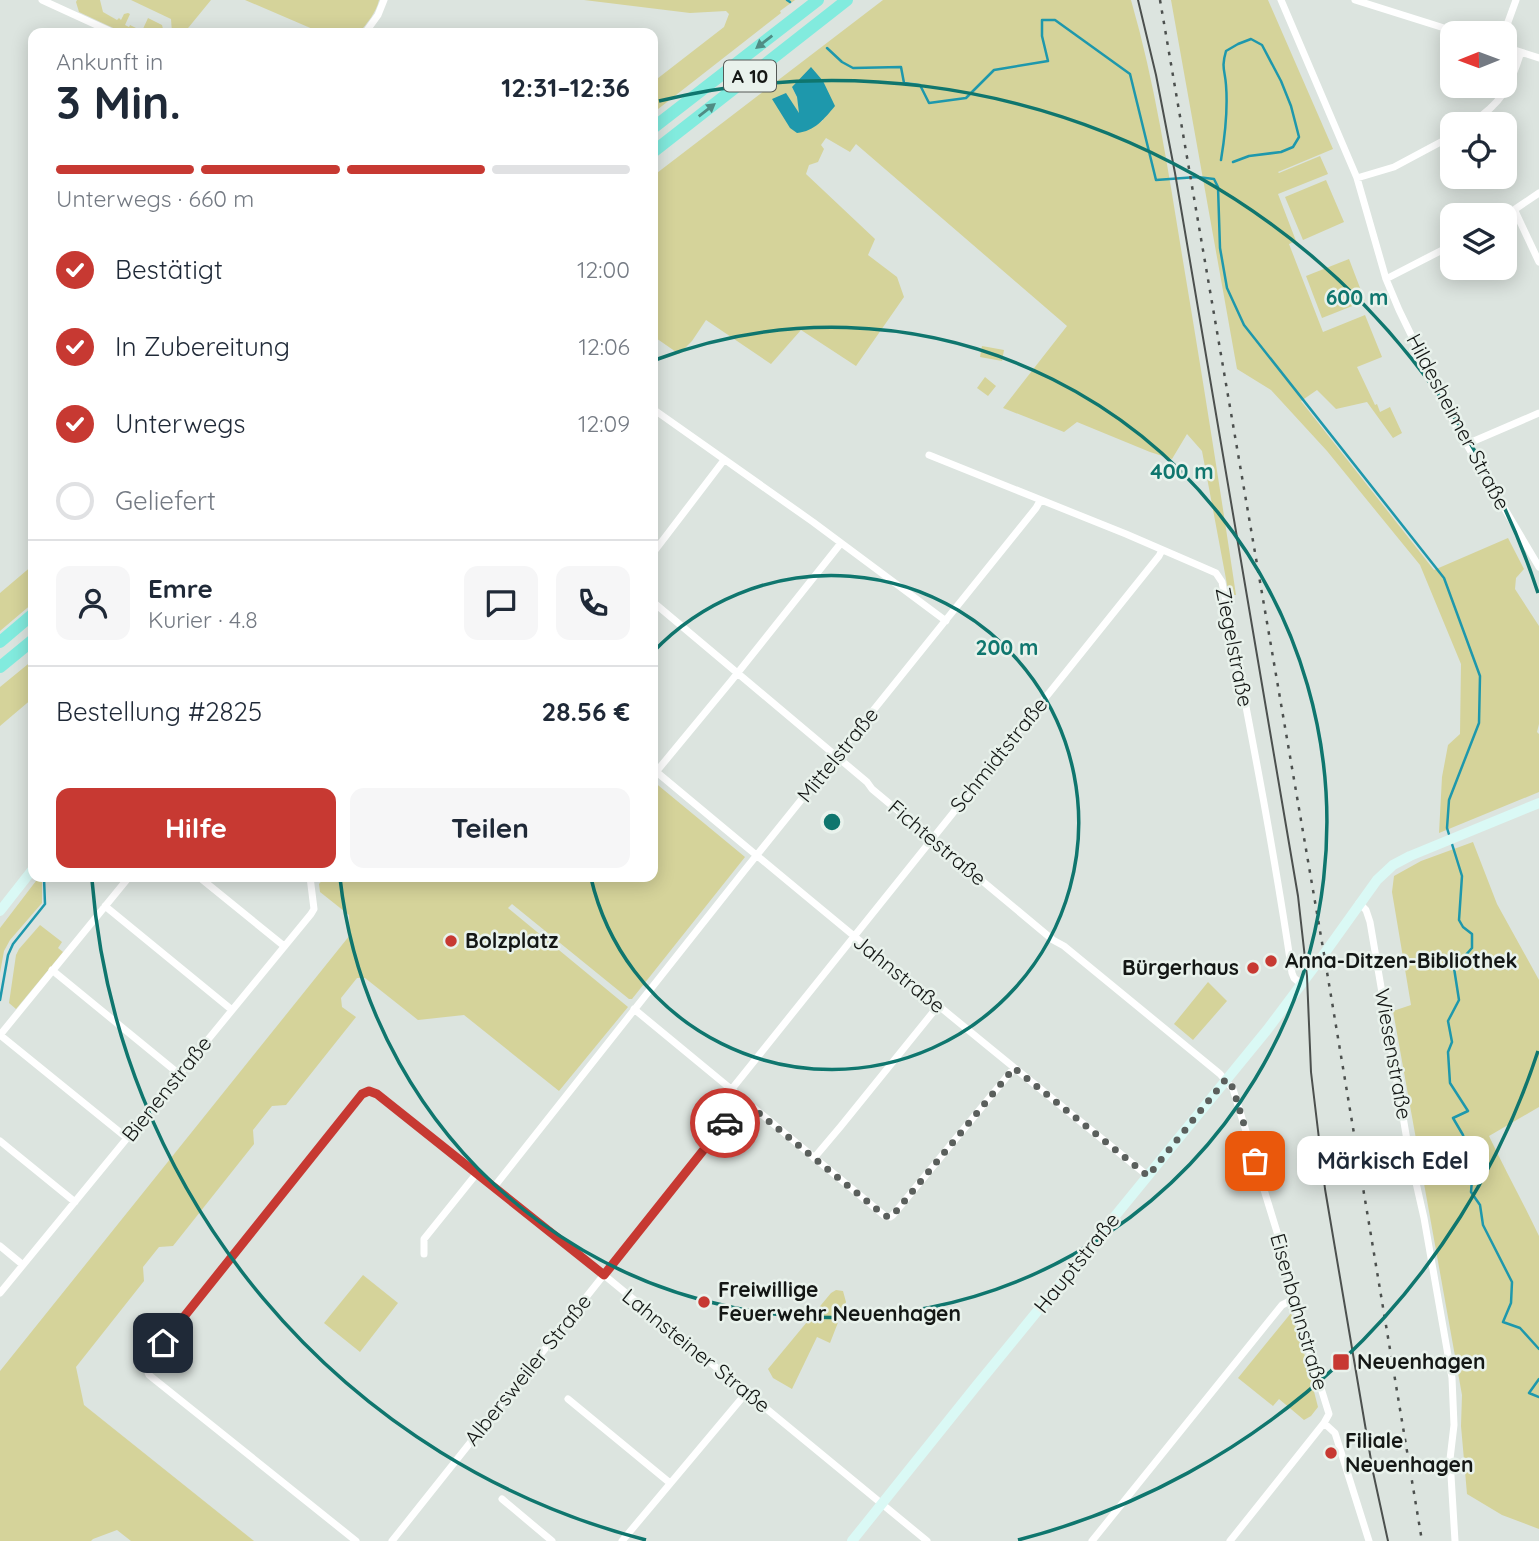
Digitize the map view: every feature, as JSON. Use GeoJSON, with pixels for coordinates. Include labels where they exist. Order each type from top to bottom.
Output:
{"type":"FeatureCollection","features":[{"type":"Feature","properties":{"kind":"highway","name":"A 10"},"geometry":{"type":"LineString","coordinates":[[658,124],[818,0]]}},
{"type":"Feature","properties":{"kind":"highway","name":"A 10"},"geometry":{"type":"LineString","coordinates":[[658,148],[848,0]]}},
{"type":"Feature","properties":{"kind":"highway"},"geometry":{"type":"LineString","coordinates":[[0,642],[28,618]]}},
{"type":"Feature","properties":{"kind":"highway"},"geometry":{"type":"LineString","coordinates":[[0,667],[28,644]]}},
{"type":"Feature","properties":{"kind":"main road","name":"Hauptstraße"},"geometry":{"type":"LineString","coordinates":[[852,1541],[1267,1030],[1377,880],[1393,865],[1539,803]]}},
{"type":"Feature","properties":{"kind":"main road"},"geometry":{"type":"LineString","coordinates":[[0,911],[28,875]]}},
{"type":"Feature","properties":{"kind":"street"},"geometry":{"type":"LineString","coordinates":[[42,0],[103,28]]}},
{"type":"Feature","properties":{"kind":"street"},"geometry":{"type":"LineString","coordinates":[[369,28],[384,0]]}},
{"type":"Feature","properties":{"kind":"street","name":"Hildesheimer Straße"},"geometry":{"type":"LineString","coordinates":[[1281,0],[1357,178],[1386,279],[1399,310],[1466,444],[1539,567]]}},
{"type":"Feature","properties":{"kind":"street"},"geometry":{"type":"LineString","coordinates":[[1355,0],[1440,27]]}},
{"type":"Feature","properties":{"kind":"street"},"geometry":{"type":"LineString","coordinates":[[1508,21],[1516,0]]}},
{"type":"Feature","properties":{"kind":"street"},"geometry":{"type":"LineString","coordinates":[[1517,51],[1539,58]]}},
{"type":"Feature","properties":{"kind":"street"},"geometry":{"type":"LineString","coordinates":[[1487,112],[1506,92],[1521,52]]}},
{"type":"Feature","properties":{"kind":"street"},"geometry":{"type":"LineString","coordinates":[[1357,178],[1394,167],[1440,142]]}},
{"type":"Feature","properties":{"kind":"street"},"geometry":{"type":"LineString","coordinates":[[1517,210],[1539,193]]}},
{"type":"Feature","properties":{"kind":"street"},"geometry":{"type":"LineString","coordinates":[[1517,215],[1539,262]]}},
{"type":"Feature","properties":{"kind":"street"},"geometry":{"type":"LineString","coordinates":[[1386,279],[1440,251]]}},
{"type":"Feature","properties":{"kind":"street"},"geometry":{"type":"LineString","coordinates":[[658,413],[946,621]]}},
{"type":"Feature","properties":{"kind":"street"},"geometry":{"type":"LineString","coordinates":[[1466,444],[1539,413]]}},
{"type":"Feature","properties":{"kind":"street","name":"Ziegelstraße"},"geometry":{"type":"LineString","coordinates":[[929,455],[1216,573],[1222,582],[1292,973],[1301,984]]}},
{"type":"Feature","properties":{"kind":"street"},"geometry":{"type":"LineString","coordinates":[[658,546],[724,460]]}},
{"type":"Feature","properties":{"kind":"street","name":"Mittelstraße"},"geometry":{"type":"LineString","coordinates":[[494,1186],[1040,501]]}},
{"type":"Feature","properties":{"kind":"street"},"geometry":{"type":"LineString","coordinates":[[658,765],[737,673],[841,543]]}},
{"type":"Feature","properties":{"kind":"street","name":"Schmidtstraße"},"geometry":{"type":"LineString","coordinates":[[731,1090],[1162,550]]}},
{"type":"Feature","properties":{"kind":"street","name":"Fichtestraße"},"geometry":{"type":"LineString","coordinates":[[658,607],[1053,940],[1068,948],[1226,1079]]}},
{"type":"Feature","properties":{"kind":"street","name":"Jahnstraße"},"geometry":{"type":"LineString","coordinates":[[658,773],[853,937],[1148,1176]]}},
{"type":"Feature","properties":{"kind":"street"},"geometry":{"type":"LineString","coordinates":[[125,882],[0,1035],[127,1138]]}},
{"type":"Feature","properties":{"kind":"street"},"geometry":{"type":"LineString","coordinates":[[205,882],[284,946]]}},
{"type":"Feature","properties":{"kind":"street","name":"Bienenstraße"},"geometry":{"type":"LineString","coordinates":[[0,1293],[314,909],[311,882]]}},
{"type":"Feature","properties":{"kind":"street","name":"Wiesenstraße"},"geometry":{"type":"LineString","coordinates":[[1359,903],[1366,910],[1370,922],[1409,1152],[1424,1218],[1452,1378],[1454,1425],[1450,1459],[1455,1541]]}},
{"type":"Feature","properties":{"kind":"street"},"geometry":{"type":"LineString","coordinates":[[105,906],[232,1010]]}},
{"type":"Feature","properties":{"kind":"street"},"geometry":{"type":"LineString","coordinates":[[52,970],[179,1074]]}},
{"type":"Feature","properties":{"kind":"street"},"geometry":{"type":"LineString","coordinates":[[814,1157],[938,1006]]}},
{"type":"Feature","properties":{"kind":"street"},"geometry":{"type":"LineString","coordinates":[[634,1009],[885,1216],[890,1217],[1014,1068]]}},
{"type":"Feature","properties":{"kind":"street","name":"Eisenbahnstraße"},"geometry":{"type":"LineString","coordinates":[[1226,1079],[1233,1088],[1329,1414],[1324,1423],[1335,1433],[1368,1541]]}},
{"type":"Feature","properties":{"kind":"street","name":"Lahnsteiner Straße"},"geometry":{"type":"LineString","coordinates":[[356,1541],[149,1375],[146,1367],[362,1094],[369,1091],[377,1094],[494,1186],[927,1541]]}},
{"type":"Feature","properties":{"kind":"street","name":"Albersweiler Straße"},"geometry":{"type":"LineString","coordinates":[[392,1541],[743,1100]]}},
{"type":"Feature","properties":{"kind":"street"},"geometry":{"type":"LineString","coordinates":[[0,1141],[75,1202]]}},
{"type":"Feature","properties":{"kind":"street"},"geometry":{"type":"LineString","coordinates":[[424,1254],[425,1239],[477,1173]]}},
{"type":"Feature","properties":{"kind":"street"},"geometry":{"type":"LineString","coordinates":[[0,1246],[23,1265]]}},
{"type":"Feature","properties":{"kind":"street"},"geometry":{"type":"LineString","coordinates":[[1092,1541],[1282,1305],[1296,1300]]}},
{"type":"Feature","properties":{"kind":"street"},"geometry":{"type":"LineString","coordinates":[[622,1541],[747,1392]]}},
{"type":"Feature","properties":{"kind":"street"},"geometry":{"type":"LineString","coordinates":[[568,1399],[670,1483]]}},
{"type":"Feature","properties":{"kind":"street"},"geometry":{"type":"LineString","coordinates":[[1230,1541],[1324,1423]]}},
{"type":"Feature","properties":{"kind":"street"},"geometry":{"type":"LineString","coordinates":[[502,1499],[552,1541]]}},
{"type":"Feature","properties":{"kind":"shaded area"},"geometry":{"type":"Polygon","coordinates":[[[100,0],[103,12],[117,20],[121,20],[124,14],[128,13],[130,14],[125,25],[136,28],[113,28],[79,12],[76,2],[100,0]]]}},
{"type":"Feature","properties":{"kind":"shaded area"},"geometry":{"type":"Polygon","coordinates":[[[131,0],[211,0],[188,28],[172,28],[171,19],[131,0]]]}},
{"type":"Feature","properties":{"kind":"shaded area"},"geometry":{"type":"Polygon","coordinates":[[[245,0],[379,0],[363,28],[310,28],[245,0]]]}},
{"type":"Feature","properties":{"kind":"shaded area"},"geometry":{"type":"Polygon","coordinates":[[[584,0],[795,0],[658,109],[658,78],[724,27],[729,14],[726,11],[690,13],[584,0]]]}},
{"type":"Feature","properties":{"kind":"shaded area"},"geometry":{"type":"Polygon","coordinates":[[[883,0],[1131,0],[1154,94],[1166,158],[1236,595],[1229,595],[1202,451],[1187,434],[1172,459],[1077,422],[1064,432],[1003,408],[1067,326],[856,144],[850,152],[826,138],[821,145],[824,149],[818,162],[809,165],[806,174],[875,239],[868,255],[897,277],[904,297],[856,366],[801,330],[771,364],[706,320],[679,354],[658,339],[658,172],[883,0]],[[792,87],[800,115],[785,93],[790,127],[823,121],[792,87]]]}},
{"type":"Feature","properties":{"kind":"shaded area"},"geometry":{"type":"Polygon","coordinates":[[[1171,0],[1268,0],[1333,149],[1278,172],[1320,156],[1328,174],[1278,194],[1296,241],[1289,244],[1323,332],[1365,315],[1382,357],[1357,367],[1375,405],[1377,404],[1380,412],[1390,407],[1402,433],[1393,438],[1367,402],[1336,409],[1317,390],[1301,401],[1434,570],[1508,538],[1524,569],[1516,578],[1515,589],[1539,626],[1539,792],[1439,833],[1442,777],[1448,745],[1460,734],[1461,664],[1420,565],[1327,451],[1271,390],[1237,369],[1171,0]]]}},
{"type":"Feature","properties":{"kind":"shaded area"},"geometry":{"type":"Polygon","coordinates":[[[148,18],[163,28],[143,28],[148,18]]]}},
{"type":"Feature","properties":{"kind":"shaded area"},"geometry":{"type":"Polygon","coordinates":[[[1326,180],[1344,222],[1303,240],[1285,197],[1326,180]]]}},
{"type":"Feature","properties":{"kind":"shaded area"},"geometry":{"type":"Polygon","coordinates":[[[1349,259],[1365,301],[1322,318],[1306,276],[1349,259]]]}},
{"type":"Feature","properties":{"kind":"shaded area"},"geometry":{"type":"Polygon","coordinates":[[[982,346],[1004,350],[1002,361],[980,357],[982,346]]]}},
{"type":"Feature","properties":{"kind":"shaded area"},"geometry":{"type":"Polygon","coordinates":[[[985,377],[996,386],[988,396],[977,388],[985,377]]]}},
{"type":"Feature","properties":{"kind":"shaded area"},"geometry":{"type":"Polygon","coordinates":[[[28,569],[28,607],[0,631],[0,593],[28,569]]]}},
{"type":"Feature","properties":{"kind":"shaded area"},"geometry":{"type":"Polygon","coordinates":[[[28,664],[28,702],[0,726],[0,687],[28,664]]]}},
{"type":"Feature","properties":{"kind":"shaded area"},"geometry":{"type":"Polygon","coordinates":[[[658,785],[745,857],[632,999],[512,904],[508,908],[628,1007],[559,1091],[464,1015],[418,1020],[365,978],[357,978],[341,998],[342,1007],[356,1017],[286,1105],[272,1106],[253,1130],[254,1144],[173,1246],[159,1247],[143,1267],[144,1281],[76,1367],[84,1405],[254,1541],[131,1541],[117,1530],[91,1541],[0,1541],[0,1371],[350,935],[349,915],[320,892],[319,884],[658,882],[658,785]]]}},
{"type":"Feature","properties":{"kind":"shaded area"},"geometry":{"type":"Polygon","coordinates":[[[1473,842],[1497,904],[1539,980],[1539,1107],[1489,1136],[1539,1236],[1539,1529],[1502,1515],[1467,1494],[1461,1426],[1462,1395],[1393,1011],[1411,1005],[1392,892],[1394,876],[1421,861],[1473,842]]]}},
{"type":"Feature","properties":{"kind":"shaded area"},"geometry":{"type":"Polygon","coordinates":[[[35,882],[42,882],[42,903],[10,940],[4,951],[0,973],[0,928],[35,882]]]}},
{"type":"Feature","properties":{"kind":"shaded area"},"geometry":{"type":"Polygon","coordinates":[[[40,925],[62,942],[58,948],[63,952],[16,1009],[9,1003],[16,955],[40,925]]]}},
{"type":"Feature","properties":{"kind":"shaded area"},"geometry":{"type":"Polygon","coordinates":[[[1208,982],[1227,1001],[1193,1040],[1174,1024],[1208,982]]]}},
{"type":"Feature","properties":{"kind":"shaded area"},"geometry":{"type":"Polygon","coordinates":[[[363,1275],[398,1303],[360,1352],[324,1323],[363,1275]]]}},
{"type":"Feature","properties":{"kind":"shaded area"},"geometry":{"type":"Polygon","coordinates":[[[836,1290],[843,1291],[846,1302],[830,1343],[817,1337],[792,1389],[773,1378],[768,1369],[836,1290]]]}},
{"type":"Feature","properties":{"kind":"shaded area"},"geometry":{"type":"Polygon","coordinates":[[[1291,1313],[1318,1407],[1304,1420],[1279,1399],[1273,1406],[1238,1378],[1291,1313]]]}},
{"type":"Feature","properties":{"kind":"water"},"geometry":{"type":"Polygon","coordinates":[[[811,67],[823,81],[835,106],[814,127],[797,133],[790,128],[772,99],[786,93],[799,113],[797,97],[792,87],[811,67]]]}},
{"type":"Feature","properties":{"kind":"waterway"},"geometry":{"type":"LineString","coordinates":[[827,48],[853,68],[901,67],[904,83],[920,85],[929,103],[966,98],[994,70],[1048,61],[1042,36],[1042,20],[1055,20],[1130,74],[1156,180],[1197,177],[1214,179],[1218,187],[1220,248],[1227,288],[1244,325],[1444,578],[1480,676],[1479,723],[1449,800],[1447,828],[1462,876],[1459,920],[1472,934],[1472,948],[1454,968],[1459,1000],[1448,1021],[1452,1042],[1448,1052],[1450,1083],[1468,1111],[1453,1118],[1463,1135],[1473,1168],[1471,1192],[1480,1205],[1483,1225],[1512,1282],[1511,1303],[1503,1322],[1520,1328],[1539,1349]]}},
{"type":"Feature","properties":{"kind":"waterway"},"geometry":{"type":"LineString","coordinates":[[1221,160],[1226,113],[1226,51],[1251,39],[1262,45],[1281,81],[1299,137],[1293,147],[1281,152],[1249,156],[1233,162]]}},
{"type":"Feature","properties":{"kind":"waterway"},"geometry":{"type":"LineString","coordinates":[[0,1000],[8,955],[13,944],[45,904],[44,882]]}},
{"type":"Feature","properties":{"kind":"waterway"},"geometry":{"type":"LineString","coordinates":[[1539,1379],[1529,1393],[1539,1397]]}},
{"type":"Feature","properties":{"kind":"tram line"},"geometry":{"type":"LineString","coordinates":[[1138,0],[1175,173],[1298,896],[1307,976],[1311,1072],[1325,1189],[1373,1472],[1388,1541]]}},
{"type":"Feature","properties":{"kind":"railway"},"geometry":{"type":"LineString","coordinates":[[1160,0],[1422,1541]]}},
{"type":"Feature","properties":{"kind":"way so far"},"geometry":{"type":"LineString","coordinates":[[725,1123],[743,1100],[885,1216],[890,1217],[1014,1068],[1148,1176],[1226,1079],[1233,1088],[1255,1161]]}},
{"type":"Feature","properties":{"kind":"place","name":"Bolzplatz"},"geometry":{"type":"Point","coordinates":[451,941]}},
{"type":"Feature","properties":{"kind":"place","name":"Anna-Ditzen-Bibliothek"},"geometry":{"type":"Point","coordinates":[1271,961]}},
{"type":"Feature","properties":{"kind":"place","name":"Bürgerhaus"},"geometry":{"type":"Point","coordinates":[1253,968]}},
{"type":"Feature","properties":{"kind":"place","name":"Märkisch Edel"},"geometry":{"type":"Point","coordinates":[1255,1161]}},
{"type":"Feature","properties":{"kind":"place","name":"Freiwillige Feuerwehr Neuenhagen"},"geometry":{"type":"Point","coordinates":[704,1302]}},
{"type":"Feature","properties":{"kind":"place","name":"Neuenhagen"},"geometry":{"type":"Point","coordinates":[1341,1362]}},
{"type":"Feature","properties":{"kind":"place","name":"Filiale Neuenhagen"},"geometry":{"type":"Point","coordinates":[1331,1453]}},
{"type":"Feature","properties":{"kind":"route"},"geometry":{"type":"LineString","coordinates":[[163,1343],[362,1094],[369,1091],[377,1094],[604,1275],[725,1123]]}}]}
